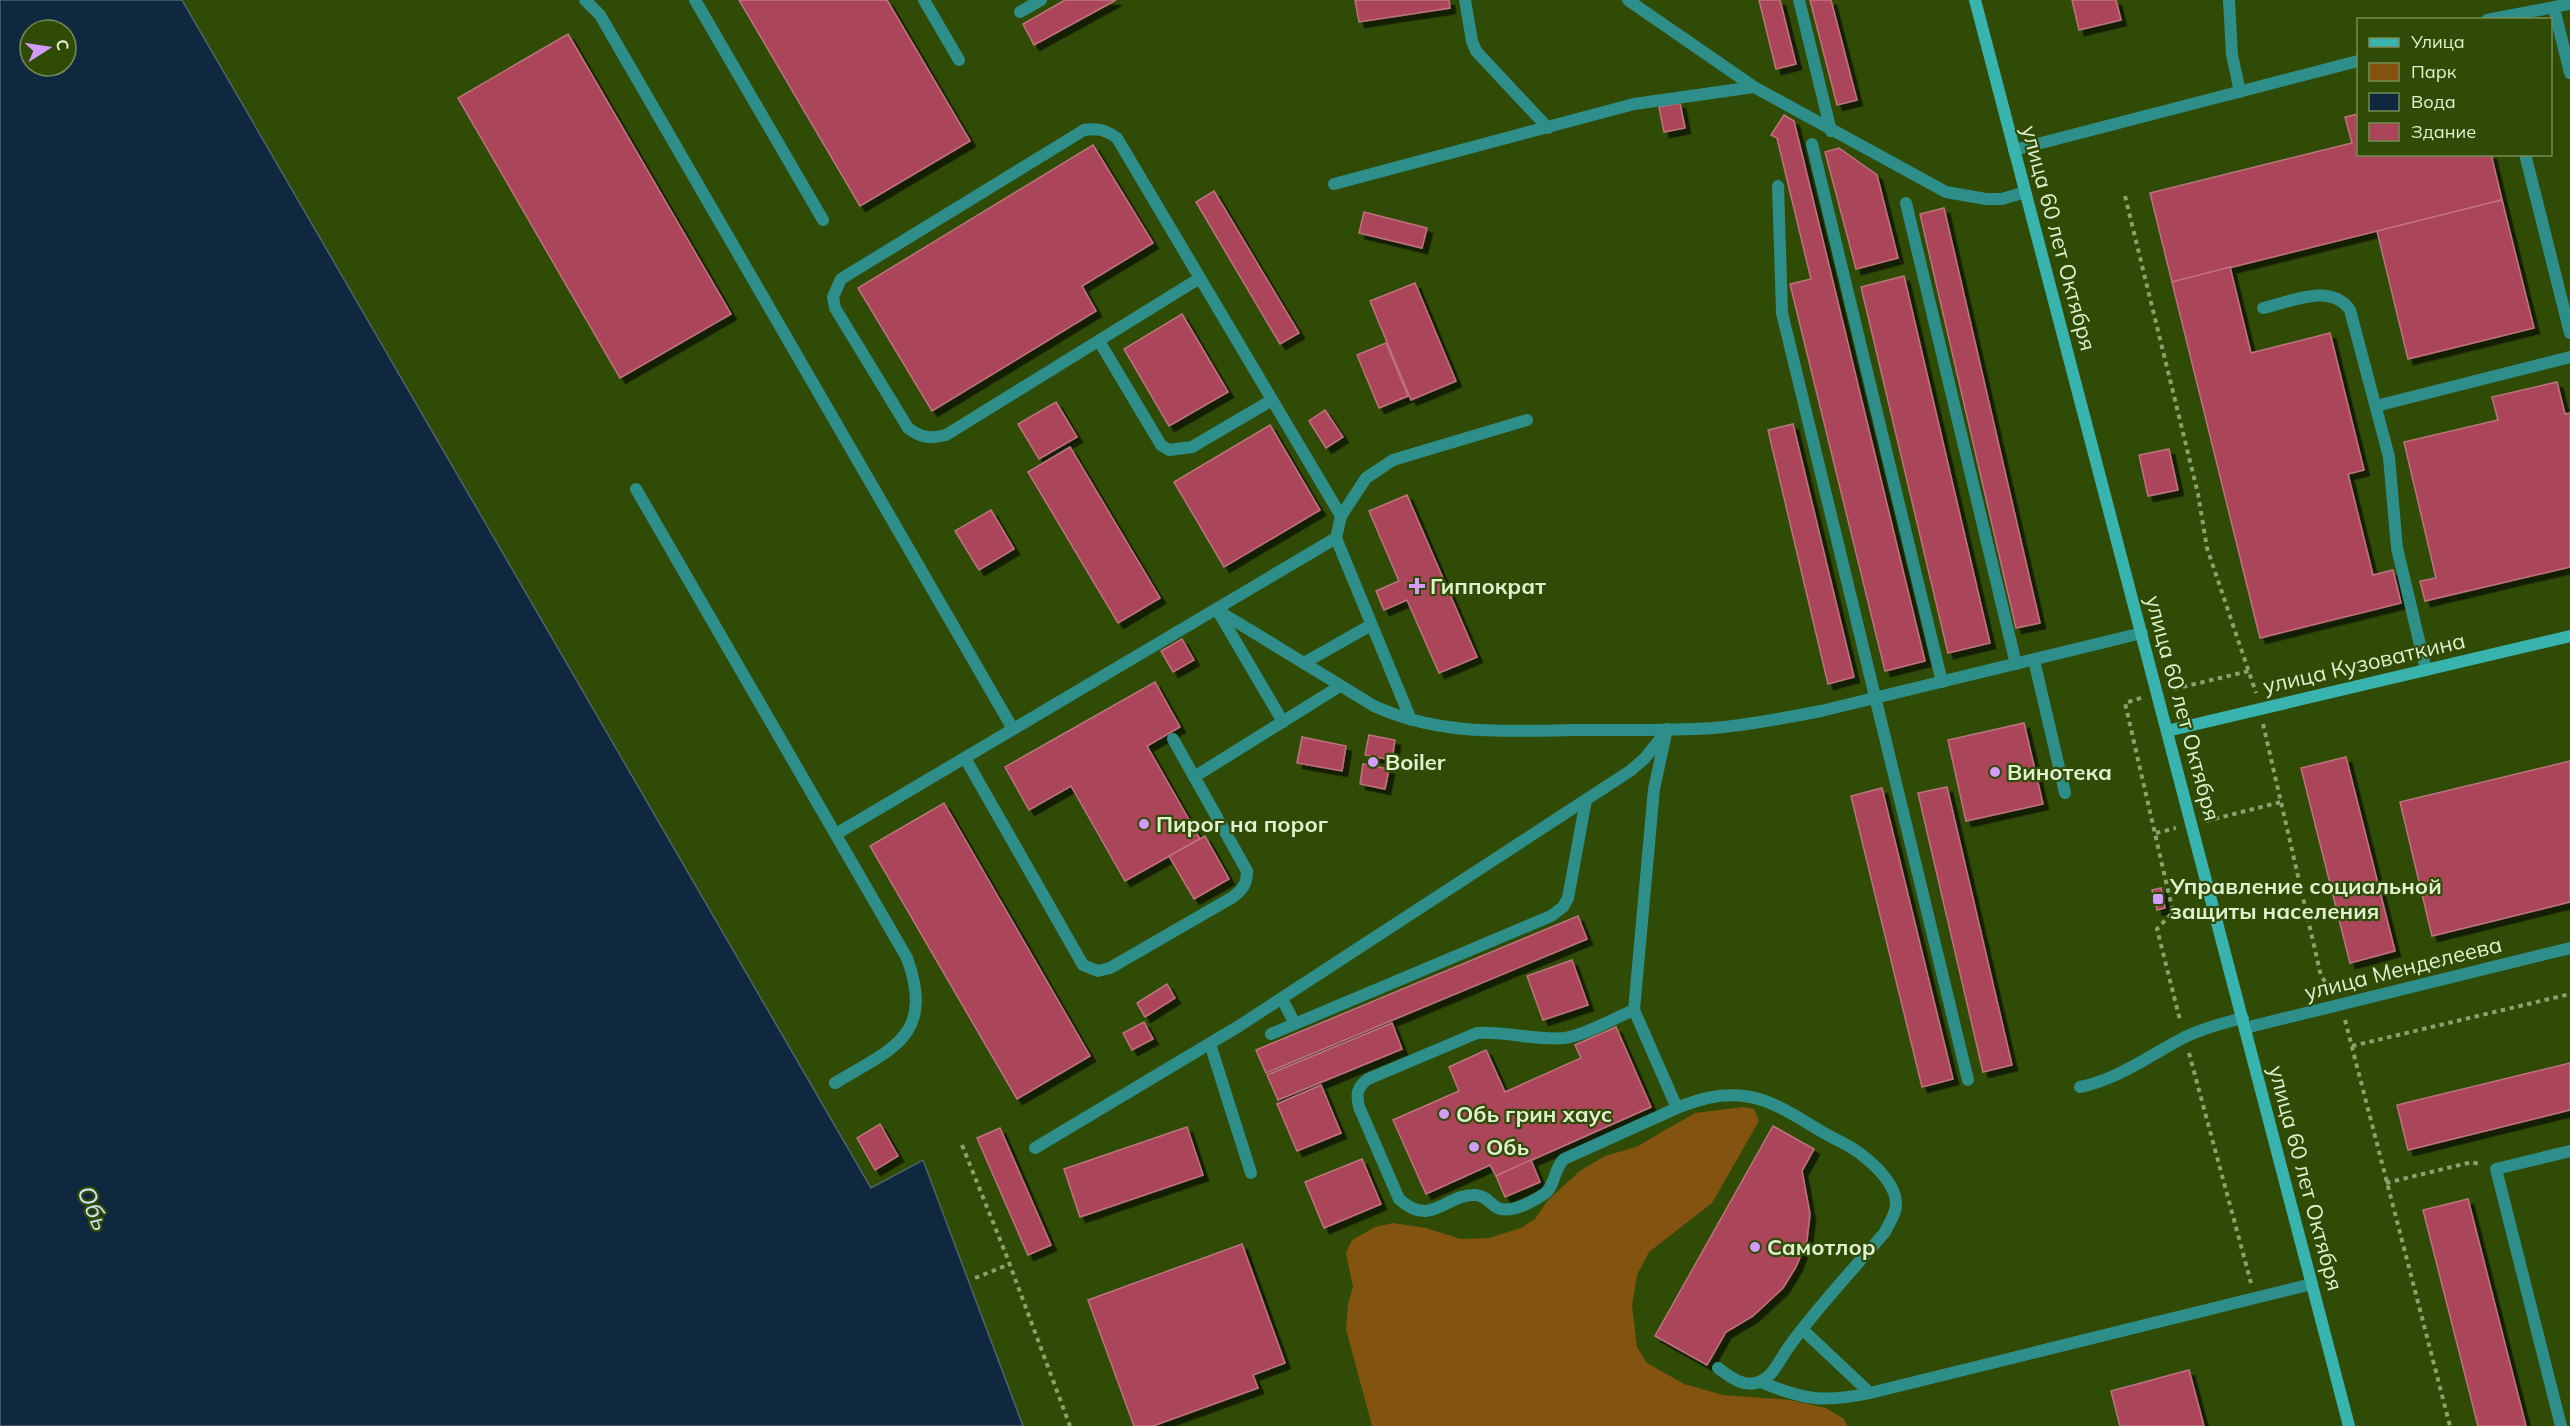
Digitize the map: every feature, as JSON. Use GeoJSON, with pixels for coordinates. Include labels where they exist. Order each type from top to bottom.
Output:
{"type":"FeatureCollection","features":[{"type":"Feature","properties":{"kind":"main road","name":"улица 60 лет Октября"},"geometry":{"type":"LineString","coordinates":[[1975,0],[2349,1426]]}},
{"type":"Feature","properties":{"kind":"main road","name":"улица Кузоваткина"},"geometry":{"type":"LineString","coordinates":[[2167,731],[2570,636]]}},
{"type":"Feature","properties":{"kind":"street"},"geometry":{"type":"LineString","coordinates":[[585,0],[600,15],[1013,729]]}},
{"type":"Feature","properties":{"kind":"street"},"geometry":{"type":"LineString","coordinates":[[695,0],[823,220]]}},
{"type":"Feature","properties":{"kind":"street"},"geometry":{"type":"LineString","coordinates":[[924,0],[959,60]]}},
{"type":"Feature","properties":{"kind":"street"},"geometry":{"type":"LineString","coordinates":[[1020,12],[1041,0]]}},
{"type":"Feature","properties":{"kind":"street"},"geometry":{"type":"LineString","coordinates":[[1465,0],[1472,41],[1476,51],[1548,128]]}},
{"type":"Feature","properties":{"kind":"street"},"geometry":{"type":"LineString","coordinates":[[1628,0],[1754,87],[1946,192],[1986,199],[2002,199],[2025,192]]}},
{"type":"Feature","properties":{"kind":"street"},"geometry":{"type":"LineString","coordinates":[[1799,0],[1831,130]]}},
{"type":"Feature","properties":{"kind":"street"},"geometry":{"type":"LineString","coordinates":[[2229,0],[2232,55],[2240,92]]}},
{"type":"Feature","properties":{"kind":"street"},"geometry":{"type":"LineString","coordinates":[[2495,18],[2570,4]]}},
{"type":"Feature","properties":{"kind":"street"},"geometry":{"type":"LineString","coordinates":[[2554,8],[2570,74]]}},
{"type":"Feature","properties":{"kind":"street"},"geometry":{"type":"LineString","coordinates":[[2014,150],[2357,61]]}},
{"type":"Feature","properties":{"kind":"street"},"geometry":{"type":"LineString","coordinates":[[1334,184],[1634,104],[1754,87]]}},
{"type":"Feature","properties":{"kind":"street"},"geometry":{"type":"LineString","coordinates":[[1200,278],[946,435],[931,439],[917,435],[908,428],[835,308],[833,297],[841,279],[1084,130],[1094,128],[1107,130],[1117,138],[1200,278],[1272,400],[1341,516]]}},
{"type":"Feature","properties":{"kind":"street"},"geometry":{"type":"LineString","coordinates":[[1812,144],[1942,682]]}},
{"type":"Feature","properties":{"kind":"street"},"geometry":{"type":"LineString","coordinates":[[2526,156],[2570,333]]}},
{"type":"Feature","properties":{"kind":"street"},"geometry":{"type":"LineString","coordinates":[[1778,186],[1782,313],[1968,1080]]}},
{"type":"Feature","properties":{"kind":"street"},"geometry":{"type":"LineString","coordinates":[[1906,204],[2016,664]]}},
{"type":"Feature","properties":{"kind":"street"},"geometry":{"type":"LineString","coordinates":[[2263,308],[2325,294],[2343,300],[2350,309],[2391,471],[2397,548],[2426,670]]}},
{"type":"Feature","properties":{"kind":"street"},"geometry":{"type":"LineString","coordinates":[[1099,340],[1161,445],[1169,450],[1192,447],[1272,400]]}},
{"type":"Feature","properties":{"kind":"street"},"geometry":{"type":"LineString","coordinates":[[2376,406],[2570,357]]}},
{"type":"Feature","properties":{"kind":"street"},"geometry":{"type":"LineString","coordinates":[[1411,720],[1336,538],[1341,516],[1366,478],[1393,460],[1527,420]]}},
{"type":"Feature","properties":{"kind":"street"},"geometry":{"type":"LineString","coordinates":[[636,489],[907,958],[914,979],[917,999],[914,1017],[907,1034],[897,1045],[835,1083]]}},
{"type":"Feature","properties":{"kind":"street"},"geometry":{"type":"LineString","coordinates":[[836,834],[1336,538]]}},
{"type":"Feature","properties":{"kind":"street"},"geometry":{"type":"LineString","coordinates":[[1217,610],[1374,706],[1411,720],[1474,731],[1714,728],[1771,721],[2142,633]]}},
{"type":"Feature","properties":{"kind":"street"},"geometry":{"type":"LineString","coordinates":[[1217,610],[1283,722]]}},
{"type":"Feature","properties":{"kind":"street"},"geometry":{"type":"LineString","coordinates":[[1304,663],[1371,626]]}},
{"type":"Feature","properties":{"kind":"street"},"geometry":{"type":"LineString","coordinates":[[2034,660],[2066,793]]}},
{"type":"Feature","properties":{"kind":"street"},"geometry":{"type":"LineString","coordinates":[[1194,777],[1340,686]]}},
{"type":"Feature","properties":{"kind":"street"},"geometry":{"type":"LineString","coordinates":[[1035,1148],[1282,999],[1630,771],[1645,758],[1667,729]]}},
{"type":"Feature","properties":{"kind":"street"},"geometry":{"type":"LineString","coordinates":[[1667,729],[1654,789],[1634,1010],[1677,1108]]}},
{"type":"Feature","properties":{"kind":"street"},"geometry":{"type":"LineString","coordinates":[[965,758],[1083,965],[1098,971],[1110,968],[1233,897],[1241,891],[1247,881],[1247,871],[1173,739]]}},
{"type":"Feature","properties":{"kind":"street"},"geometry":{"type":"LineString","coordinates":[[1271,1034],[1551,916],[1563,908],[1568,898],[1586,800]]}},
{"type":"Feature","properties":{"kind":"street","name":"улица Менделеева"},"geometry":{"type":"LineString","coordinates":[[2080,1087],[2096,1084],[2124,1072],[2184,1037],[2206,1028],[2244,1023],[2570,948]]}},
{"type":"Feature","properties":{"kind":"street"},"geometry":{"type":"LineString","coordinates":[[1282,999],[1295,1024]]}},
{"type":"Feature","properties":{"kind":"street"},"geometry":{"type":"LineString","coordinates":[[1634,1010],[1573,1036],[1562,1038],[1492,1032],[1477,1033],[1368,1079],[1360,1085],[1356,1096],[1399,1199],[1407,1206],[1431,1212],[1475,1195],[1486,1198],[1505,1210],[1514,1208],[1544,1194],[1549,1189],[1564,1159],[1695,1100],[1726,1095],[1744,1096],[1768,1102],[1860,1153],[1876,1168],[1893,1190],[1896,1203],[1894,1215],[1885,1232],[1803,1330],[1771,1374],[1761,1382],[1749,1385],[1737,1381],[1718,1368]]}},
{"type":"Feature","properties":{"kind":"street"},"geometry":{"type":"LineString","coordinates":[[1210,1044],[1251,1173]]}},
{"type":"Feature","properties":{"kind":"street"},"geometry":{"type":"LineString","coordinates":[[2561,1426],[2496,1170],[2570,1151]]}},
{"type":"Feature","properties":{"kind":"street"},"geometry":{"type":"LineString","coordinates":[[1761,1382],[1792,1395],[1821,1400],[1870,1394],[2312,1284]]}},
{"type":"Feature","properties":{"kind":"street"},"geometry":{"type":"LineString","coordinates":[[1803,1330],[1870,1394]]}},
{"type":"Feature","properties":{"kind":"path"},"geometry":{"type":"LineString","coordinates":[[2125,196],[2198,494],[2207,548],[2252,676]]}},
{"type":"Feature","properties":{"kind":"path"},"geometry":{"type":"LineString","coordinates":[[2249,671],[2124,703],[2173,912],[2157,929],[2255,1298]]}},
{"type":"Feature","properties":{"kind":"path"},"geometry":{"type":"LineString","coordinates":[[2268,748],[2322,976]]}},
{"type":"Feature","properties":{"kind":"path"},"geometry":{"type":"LineString","coordinates":[[2213,819],[2281,802]]}},
{"type":"Feature","properties":{"kind":"path"},"geometry":{"type":"LineString","coordinates":[[2450,1426],[2352,1046],[2570,994]]}},
{"type":"Feature","properties":{"kind":"path"},"geometry":{"type":"LineString","coordinates":[[962,1145],[1010,1264],[1070,1426]]}},
{"type":"Feature","properties":{"kind":"path"},"geometry":{"type":"LineString","coordinates":[[2386,1183],[2472,1162],[2496,1170]]}},
{"type":"Feature","properties":{"kind":"path"},"geometry":{"type":"LineString","coordinates":[[975,1278],[1010,1264]]}},
{"type":"Feature","properties":{"kind":"green space"},"geometry":{"type":"Polygon","coordinates":[[[1743,1107],[1754,1109],[1759,1121],[1712,1203],[1649,1252],[1637,1275],[1632,1306],[1637,1347],[1647,1363],[1684,1384],[1723,1395],[1790,1400],[1826,1408],[1844,1419],[1847,1426],[1372,1426],[1346,1329],[1348,1304],[1353,1287],[1346,1253],[1352,1240],[1375,1227],[1393,1223],[1426,1228],[1461,1239],[1489,1238],[1521,1228],[1535,1219],[1548,1200],[1581,1170],[1605,1156],[1636,1147],[1695,1113],[1743,1107]]]}},
{"type":"Feature","properties":{"kind":"water","name":"Обь"},"geometry":{"type":"Polygon","coordinates":[[[0,0],[182,0],[871,1188],[923,1160],[1023,1426],[0,1426],[0,0]]]}},
{"type":"Feature","properties":{"kind":"building"},"geometry":{"type":"Polygon","coordinates":[[[739,0],[887,0],[970,141],[860,206],[739,0]]]}},
{"type":"Feature","properties":{"kind":"building"},"geometry":{"type":"Polygon","coordinates":[[[1065,0],[1116,0],[1034,45],[1023,24],[1065,0]]]}},
{"type":"Feature","properties":{"kind":"building"},"geometry":{"type":"Polygon","coordinates":[[[1355,0],[1449,0],[1450,8],[1359,22],[1355,0]]]}},
{"type":"Feature","properties":{"kind":"building"},"geometry":{"type":"Polygon","coordinates":[[[1759,0],[1780,0],[1796,64],[1776,69],[1759,0]]]}},
{"type":"Feature","properties":{"kind":"building"},"geometry":{"type":"Polygon","coordinates":[[[1810,0],[1831,0],[1857,100],[1837,105],[1810,0]]]}},
{"type":"Feature","properties":{"kind":"building"},"geometry":{"type":"Polygon","coordinates":[[[2072,0],[2116,0],[2121,20],[2079,30],[2072,0]]]}},
{"type":"Feature","properties":{"kind":"building"},"geometry":{"type":"Polygon","coordinates":[[[568,34],[731,314],[620,378],[458,98],[568,34]]]}},
{"type":"Feature","properties":{"kind":"building"},"geometry":{"type":"Polygon","coordinates":[[[1680,103],[1685,128],[1664,132],[1659,107],[1680,103]]]}},
{"type":"Feature","properties":{"kind":"building"},"geometry":{"type":"Polygon","coordinates":[[[2357,114],[2357,156],[2491,156],[2502,200],[2172,282],[2150,193],[2352,143],[2345,117],[2357,114]]]}},
{"type":"Feature","properties":{"kind":"building"},"geometry":{"type":"Polygon","coordinates":[[[1784,115],[1794,121],[1925,661],[1885,671],[1790,284],[1811,279],[1777,138],[1771,135],[1784,115]]]}},
{"type":"Feature","properties":{"kind":"building"},"geometry":{"type":"Polygon","coordinates":[[[1093,145],[1153,243],[1082,286],[1096,311],[932,411],[858,288],[1093,145]]]}},
{"type":"Feature","properties":{"kind":"building"},"geometry":{"type":"Polygon","coordinates":[[[1839,148],[1877,175],[1898,258],[1856,269],[1825,152],[1839,148]]]}},
{"type":"Feature","properties":{"kind":"building"},"geometry":{"type":"Polygon","coordinates":[[[1214,191],[1299,333],[1280,344],[1196,202],[1214,191]]]}},
{"type":"Feature","properties":{"kind":"building"},"geometry":{"type":"Polygon","coordinates":[[[2502,200],[2534,328],[2408,359],[2377,231],[2502,200]]]}},
{"type":"Feature","properties":{"kind":"building"},"geometry":{"type":"Polygon","coordinates":[[[1944,208],[2040,623],[2016,628],[1920,214],[1944,208]]]}},
{"type":"Feature","properties":{"kind":"building"},"geometry":{"type":"Polygon","coordinates":[[[1364,212],[1427,228],[1422,248],[1359,233],[1364,212]]]}},
{"type":"Feature","properties":{"kind":"building"},"geometry":{"type":"Polygon","coordinates":[[[2230,267],[2251,353],[2330,333],[2364,470],[2348,474],[2373,575],[2393,570],[2401,603],[2260,638],[2172,282],[2230,267]]]}},
{"type":"Feature","properties":{"kind":"building"},"geometry":{"type":"Polygon","coordinates":[[[1904,276],[1990,643],[1948,653],[1861,287],[1904,276]]]}},
{"type":"Feature","properties":{"kind":"building"},"geometry":{"type":"Polygon","coordinates":[[[1415,283],[1456,381],[1411,400],[1370,301],[1415,283]]]}},
{"type":"Feature","properties":{"kind":"building"},"geometry":{"type":"Polygon","coordinates":[[[1182,314],[1228,392],[1169,426],[1124,349],[1182,314]]]}},
{"type":"Feature","properties":{"kind":"building"},"geometry":{"type":"Polygon","coordinates":[[[1386,343],[1408,396],[1379,408],[1357,355],[1386,343]]]}},
{"type":"Feature","properties":{"kind":"building"},"geometry":{"type":"Polygon","coordinates":[[[2557,382],[2565,414],[2570,413],[2570,567],[2425,601],[2420,581],[2436,578],[2404,442],[2498,420],[2492,397],[2557,382]]]}},
{"type":"Feature","properties":{"kind":"building"},"geometry":{"type":"Polygon","coordinates":[[[1056,402],[1077,437],[1039,459],[1018,424],[1056,402]]]}},
{"type":"Feature","properties":{"kind":"building"},"geometry":{"type":"Polygon","coordinates":[[[1325,410],[1343,437],[1326,448],[1309,421],[1325,410]]]}},
{"type":"Feature","properties":{"kind":"building"},"geometry":{"type":"Polygon","coordinates":[[[1793,424],[1854,677],[1828,684],[1768,430],[1793,424]]]}},
{"type":"Feature","properties":{"kind":"building"},"geometry":{"type":"Polygon","coordinates":[[[1270,425],[1320,510],[1224,567],[1174,482],[1270,425]]]}},
{"type":"Feature","properties":{"kind":"building"},"geometry":{"type":"Polygon","coordinates":[[[1070,447],[1160,598],[1118,623],[1028,472],[1070,447]]]}},
{"type":"Feature","properties":{"kind":"building"},"geometry":{"type":"Polygon","coordinates":[[[2169,449],[2178,490],[2148,496],[2139,455],[2169,449]]]}},
{"type":"Feature","properties":{"kind":"building","name":"Гиппократ"},"geometry":{"type":"Polygon","coordinates":[[[1407,495],[1477,657],[1439,673],[1407,600],[1384,610],[1376,591],[1399,581],[1369,511],[1407,495]]]}},
{"type":"Feature","properties":{"kind":"building"},"geometry":{"type":"Polygon","coordinates":[[[991,510],[1014,549],[979,570],[955,531],[991,510]]]}},
{"type":"Feature","properties":{"kind":"building"},"geometry":{"type":"Polygon","coordinates":[[[1182,639],[1194,660],[1173,672],[1161,651],[1182,639]]]}},
{"type":"Feature","properties":{"kind":"building"},"geometry":{"type":"Polygon","coordinates":[[[1155,682],[1180,727],[1147,746],[1200,839],[1125,881],[1071,786],[1029,810],[1005,767],[1155,682]]]}},
{"type":"Feature","properties":{"kind":"building","name":"Винотека"},"geometry":{"type":"Polygon","coordinates":[[[2024,723],[2043,804],[1966,821],[1948,740],[2024,723]]]}},
{"type":"Feature","properties":{"kind":"building"},"geometry":{"type":"Polygon","coordinates":[[[1369,735],[1395,740],[1392,760],[1365,755],[1369,735]]]}},
{"type":"Feature","properties":{"kind":"building"},"geometry":{"type":"Polygon","coordinates":[[[1302,737],[1346,746],[1342,771],[1297,763],[1302,737]]]}},
{"type":"Feature","properties":{"kind":"building"},"geometry":{"type":"Polygon","coordinates":[[[2346,757],[2395,951],[2350,963],[2301,768],[2346,757]]]}},
{"type":"Feature","properties":{"kind":"building"},"geometry":{"type":"Polygon","coordinates":[[[2570,761],[2570,902],[2432,936],[2400,802],[2570,761]]]}},
{"type":"Feature","properties":{"kind":"building"},"geometry":{"type":"Polygon","coordinates":[[[1363,764],[1389,769],[1385,789],[1360,784],[1363,764]]]}},
{"type":"Feature","properties":{"kind":"building"},"geometry":{"type":"Polygon","coordinates":[[[1947,787],[2012,1065],[1983,1072],[1918,793],[1947,787]]]}},
{"type":"Feature","properties":{"kind":"building"},"geometry":{"type":"Polygon","coordinates":[[[1882,788],[1953,1079],[1922,1087],[1851,796],[1882,788]]]}},
{"type":"Feature","properties":{"kind":"building"},"geometry":{"type":"Polygon","coordinates":[[[944,803],[1090,1056],[1017,1099],[870,846],[944,803]]]}},
{"type":"Feature","properties":{"kind":"building"},"geometry":{"type":"Polygon","coordinates":[[[1205,836],[1229,879],[1194,899],[1169,856],[1205,836]]]}},
{"type":"Feature","properties":{"kind":"building"},"geometry":{"type":"Polygon","coordinates":[[[2161,888],[2165,908],[2157,910],[2152,890],[2161,888]]]}},
{"type":"Feature","properties":{"kind":"building"},"geometry":{"type":"Polygon","coordinates":[[[1578,916],[1587,939],[1266,1073],[1256,1050],[1578,916]]]}},
{"type":"Feature","properties":{"kind":"building"},"geometry":{"type":"Polygon","coordinates":[[[1572,960],[1588,1005],[1543,1020],[1527,976],[1572,960]]]}},
{"type":"Feature","properties":{"kind":"building"},"geometry":{"type":"Polygon","coordinates":[[[1167,984],[1175,998],[1145,1017],[1137,1003],[1167,984]]]}},
{"type":"Feature","properties":{"kind":"building"},"geometry":{"type":"Polygon","coordinates":[[[1144,1022],[1153,1039],[1132,1050],[1123,1033],[1144,1022]]]}},
{"type":"Feature","properties":{"kind":"building"},"geometry":{"type":"Polygon","coordinates":[[[1392,1023],[1402,1049],[1278,1100],[1267,1075],[1392,1023]]]}},
{"type":"Feature","properties":{"kind":"building"},"geometry":{"type":"Polygon","coordinates":[[[1616,1027],[1651,1107],[1496,1176],[1490,1165],[1426,1194],[1393,1120],[1459,1091],[1449,1067],[1486,1050],[1505,1092],[1581,1058],[1575,1045],[1616,1027]]]}},
{"type":"Feature","properties":{"kind":"building"},"geometry":{"type":"Polygon","coordinates":[[[2570,1063],[2570,1110],[2408,1150],[2397,1105],[2570,1063]]]}},
{"type":"Feature","properties":{"kind":"building"},"geometry":{"type":"Polygon","coordinates":[[[1321,1085],[1341,1133],[1297,1151],[1277,1104],[1321,1085]]]}},
{"type":"Feature","properties":{"kind":"building"},"geometry":{"type":"Polygon","coordinates":[[[880,1124],[898,1156],[875,1170],[857,1138],[880,1124]]]}},
{"type":"Feature","properties":{"kind":"building","name":"Самотлор"},"geometry":{"type":"Polygon","coordinates":[[[1773,1126],[1814,1149],[1802,1171],[1810,1214],[1807,1240],[1796,1267],[1783,1288],[1753,1316],[1726,1332],[1707,1365],[1655,1336],[1773,1126]]]}},
{"type":"Feature","properties":{"kind":"building"},"geometry":{"type":"Polygon","coordinates":[[[1187,1127],[1203,1175],[1080,1217],[1064,1169],[1187,1127]]]}},
{"type":"Feature","properties":{"kind":"building"},"geometry":{"type":"Polygon","coordinates":[[[1000,1128],[1051,1245],[1028,1255],[977,1138],[1000,1128]]]}},
{"type":"Feature","properties":{"kind":"building"},"geometry":{"type":"Polygon","coordinates":[[[1362,1159],[1381,1204],[1324,1228],[1305,1182],[1362,1159]]]}},
{"type":"Feature","properties":{"kind":"building"},"geometry":{"type":"Polygon","coordinates":[[[1531,1160],[1540,1182],[1505,1197],[1496,1176],[1531,1160]]]}},
{"type":"Feature","properties":{"kind":"building"},"geometry":{"type":"Polygon","coordinates":[[[2468,1199],[2526,1426],[2478,1426],[2423,1210],[2468,1199]]]}},
{"type":"Feature","properties":{"kind":"building"},"geometry":{"type":"Polygon","coordinates":[[[1242,1244],[1285,1363],[1253,1375],[1258,1388],[1153,1426],[1134,1426],[1088,1300],[1242,1244]]]}},
{"type":"Feature","properties":{"kind":"building"},"geometry":{"type":"Polygon","coordinates":[[[2189,1370],[2204,1426],[2120,1426],[2111,1391],[2189,1370]]]}},
{"type":"Feature","properties":{"kind":"place","name":"Гиппократ"},"geometry":{"type":"Point","coordinates":[1417,586]}},
{"type":"Feature","properties":{"kind":"place","name":"Boiler"},"geometry":{"type":"Point","coordinates":[1373,762]}},
{"type":"Feature","properties":{"kind":"place","name":"Винотека"},"geometry":{"type":"Point","coordinates":[1995,772]}},
{"type":"Feature","properties":{"kind":"place","name":"Пирог на порог"},"geometry":{"type":"Point","coordinates":[1144,824]}},
{"type":"Feature","properties":{"kind":"place","name":"Управление социальной защиты населения"},"geometry":{"type":"Point","coordinates":[2158,899]}},
{"type":"Feature","properties":{"kind":"place","name":"Обь грин хаус"},"geometry":{"type":"Point","coordinates":[1444,1114]}},
{"type":"Feature","properties":{"kind":"place","name":"Обь"},"geometry":{"type":"Point","coordinates":[1474,1147]}},
{"type":"Feature","properties":{"kind":"place","name":"Самотлор"},"geometry":{"type":"Point","coordinates":[1755,1247]}}]}
